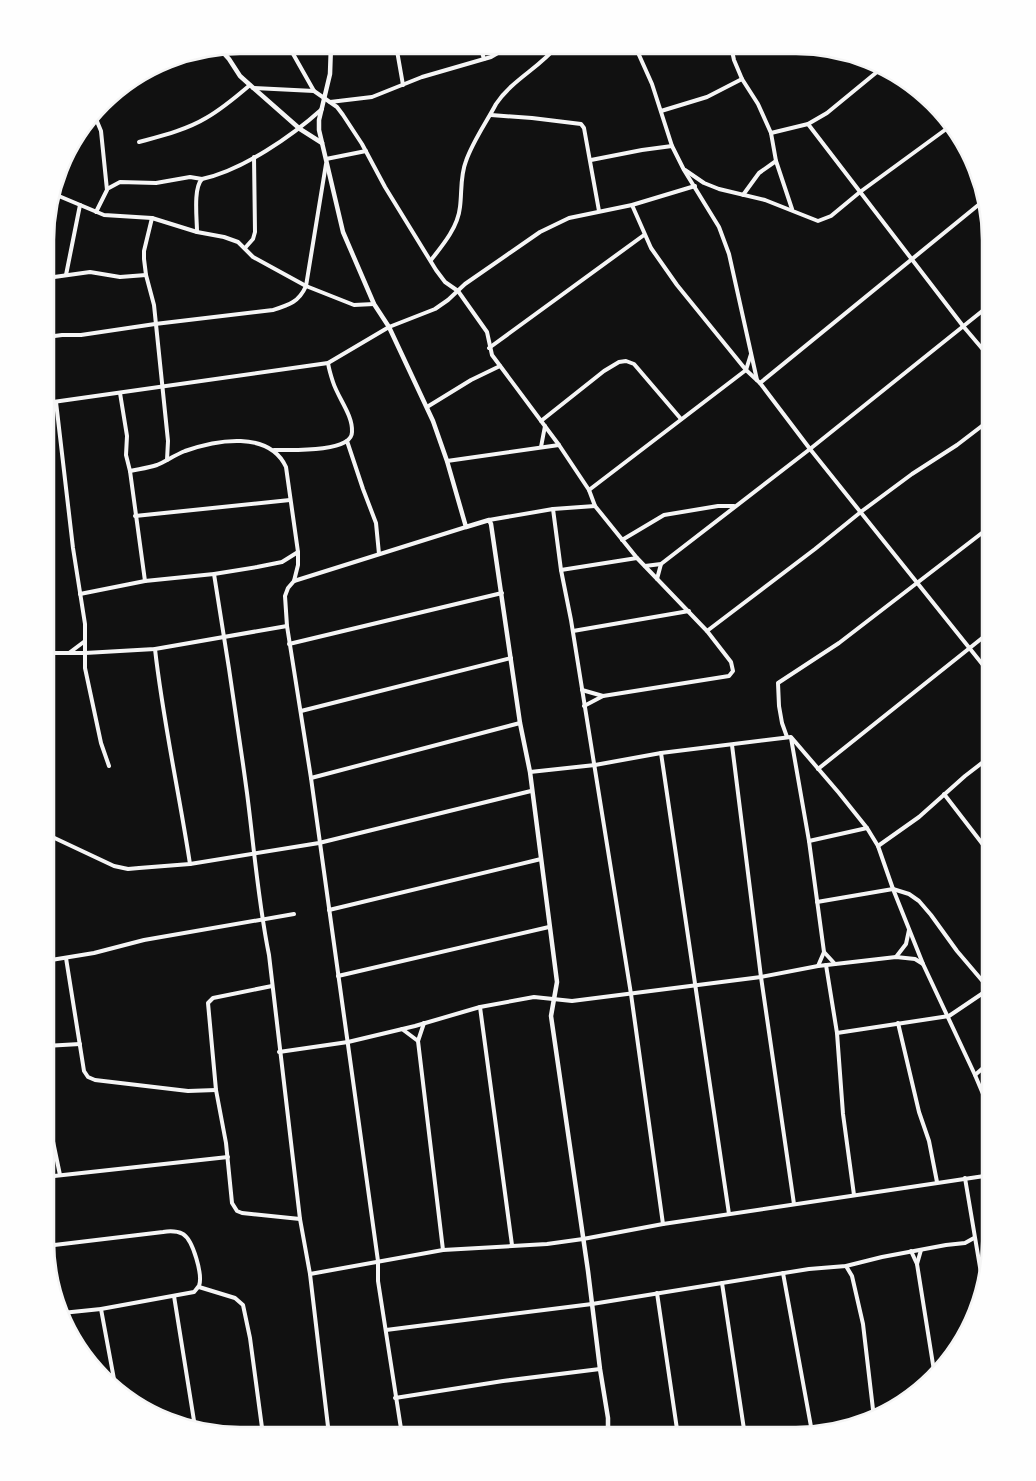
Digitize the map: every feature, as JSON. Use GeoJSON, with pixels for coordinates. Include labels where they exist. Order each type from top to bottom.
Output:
{"type":"FeatureCollection","features":[{"type":"Feature","properties":{"kind":"street"},"geometry":{"type":"LineString","coordinates":[[225,54],[240,76],[300,129],[322,143]]}},
{"type":"Feature","properties":{"kind":"street"},"geometry":{"type":"LineString","coordinates":[[293,54],[314,91],[330,102],[343,115],[366,151],[385,187],[445,282],[458,291],[487,332],[490,352],[559,445],[589,490],[595,506],[637,558],[707,631],[731,662],[733,670],[729,676],[603,696],[584,706]]}},
{"type":"Feature","properties":{"kind":"street"},"geometry":{"type":"LineString","coordinates":[[331,54],[330,74],[319,130],[340,224],[374,304],[389,327],[427,407],[447,461],[466,527]]}},
{"type":"Feature","properties":{"kind":"street"},"geometry":{"type":"LineString","coordinates":[[397,54],[403,86]]}},
{"type":"Feature","properties":{"kind":"street"},"geometry":{"type":"LineString","coordinates":[[482,54],[484,59]]}},
{"type":"Feature","properties":{"kind":"street"},"geometry":{"type":"LineString","coordinates":[[330,102],[372,97],[422,77],[484,59],[494,54]]}},
{"type":"Feature","properties":{"kind":"street"},"geometry":{"type":"LineString","coordinates":[[431,260],[457,220],[460,208],[462,174],[466,161],[490,115],[502,95],[549,54]]}},
{"type":"Feature","properties":{"kind":"street"},"geometry":{"type":"LineString","coordinates":[[639,54],[652,84],[672,146],[684,170],[719,227],[728,254],[759,382]]}},
{"type":"Feature","properties":{"kind":"street"},"geometry":{"type":"LineString","coordinates":[[733,54],[742,78],[758,104],[771,133],[776,161],[792,209]]}},
{"type":"Feature","properties":{"kind":"street"},"geometry":{"type":"LineString","coordinates":[[771,133],[808,124],[838,105],[878,72]]}},
{"type":"Feature","properties":{"kind":"street"},"geometry":{"type":"LineString","coordinates":[[661,111],[707,97],[742,78]]}},
{"type":"Feature","properties":{"kind":"street"},"geometry":{"type":"LineString","coordinates":[[139,142],[167,134],[206,118],[252,86],[314,91]]}},
{"type":"Feature","properties":{"kind":"street"},"geometry":{"type":"LineString","coordinates":[[106,190],[120,182],[156,183],[190,177],[202,179],[227,170],[254,157],[300,129],[322,109]]}},
{"type":"Feature","properties":{"kind":"street"},"geometry":{"type":"LineString","coordinates":[[490,115],[581,124],[584,128],[591,160],[599,211]]}},
{"type":"Feature","properties":{"kind":"street"},"geometry":{"type":"LineString","coordinates":[[96,212],[106,190],[101,131],[97,121]]}},
{"type":"Feature","properties":{"kind":"street"},"geometry":{"type":"LineString","coordinates":[[808,124],[982,349]]}},
{"type":"Feature","properties":{"kind":"street"},"geometry":{"type":"LineString","coordinates":[[684,170],[718,189],[744,196],[752,196],[818,220],[823,220],[831,216],[860,192],[946,129]]}},
{"type":"Feature","properties":{"kind":"street"},"geometry":{"type":"LineString","coordinates":[[591,160],[672,146]]}},
{"type":"Feature","properties":{"kind":"street"},"geometry":{"type":"LineString","coordinates":[[326,160],[366,151]]}},
{"type":"Feature","properties":{"kind":"street"},"geometry":{"type":"LineString","coordinates":[[245,248],[253,239],[255,232],[254,157]]}},
{"type":"Feature","properties":{"kind":"street"},"geometry":{"type":"LineString","coordinates":[[54,336],[81,336],[155,324],[273,310],[292,304],[302,295],[306,286],[326,160]]}},
{"type":"Feature","properties":{"kind":"street"},"geometry":{"type":"LineString","coordinates":[[744,196],[759,173],[776,161]]}},
{"type":"Feature","properties":{"kind":"street"},"geometry":{"type":"LineString","coordinates":[[196,232],[197,192],[198,185],[202,179]]}},
{"type":"Feature","properties":{"kind":"street"},"geometry":{"type":"LineString","coordinates":[[109,766],[98,731],[85,668],[84,624],[56,402],[328,363],[389,327],[435,309],[465,284],[540,232],[569,218],[632,205],[696,188],[704,182]]}},
{"type":"Feature","properties":{"kind":"street"},"geometry":{"type":"LineString","coordinates":[[59,196],[96,212],[113,216],[152,218],[196,232],[224,237],[238,242],[253,257],[306,286],[354,305],[374,304]]}},
{"type":"Feature","properties":{"kind":"street"},"geometry":{"type":"LineString","coordinates":[[759,382],[979,204]]}},
{"type":"Feature","properties":{"kind":"street"},"geometry":{"type":"LineString","coordinates":[[66,275],[80,205]]}},
{"type":"Feature","properties":{"kind":"street"},"geometry":{"type":"LineString","coordinates":[[632,205],[651,248],[677,284],[746,370],[759,382],[810,449],[862,511],[982,664]]}},
{"type":"Feature","properties":{"kind":"street"},"geometry":{"type":"LineString","coordinates":[[152,218],[144,252],[146,275],[154,305],[168,441],[167,460]]}},
{"type":"Feature","properties":{"kind":"street"},"geometry":{"type":"LineString","coordinates":[[489,348],[644,235]]}},
{"type":"Feature","properties":{"kind":"street"},"geometry":{"type":"LineString","coordinates":[[54,277],[93,272],[120,277],[146,275]]}},
{"type":"Feature","properties":{"kind":"street"},"geometry":{"type":"LineString","coordinates":[[645,566],[661,564],[810,449],[982,311]]}},
{"type":"Feature","properties":{"kind":"street"},"geometry":{"type":"LineString","coordinates":[[589,490],[746,370],[751,354]]}},
{"type":"Feature","properties":{"kind":"street"},"geometry":{"type":"LineString","coordinates":[[541,421],[604,371],[619,362],[626,361],[634,364],[681,419]]}},
{"type":"Feature","properties":{"kind":"street"},"geometry":{"type":"LineString","coordinates":[[130,471],[156,465],[184,451],[201,446],[242,440],[274,450],[320,449],[340,445],[347,441],[352,432],[348,416],[333,382],[328,363]]}},
{"type":"Feature","properties":{"kind":"street"},"geometry":{"type":"LineString","coordinates":[[427,407],[471,380],[500,366]]}},
{"type":"Feature","properties":{"kind":"street"},"geometry":{"type":"LineString","coordinates":[[120,393],[127,436],[126,455],[130,471],[145,581]]}},
{"type":"Feature","properties":{"kind":"street"},"geometry":{"type":"LineString","coordinates":[[541,447],[545,426]]}},
{"type":"Feature","properties":{"kind":"street"},"geometry":{"type":"LineString","coordinates":[[707,631],[862,511],[982,426]]}},
{"type":"Feature","properties":{"kind":"street"},"geometry":{"type":"LineString","coordinates":[[347,441],[376,523],[379,554]]}},
{"type":"Feature","properties":{"kind":"street"},"geometry":{"type":"LineString","coordinates":[[447,461],[559,445]]}},
{"type":"Feature","properties":{"kind":"street"},"geometry":{"type":"LineString","coordinates":[[274,450],[286,467],[298,552],[298,566],[294,581],[288,588],[285,596],[289,644],[312,778],[319,843],[378,1261],[378,1281],[400,1427]]}},
{"type":"Feature","properties":{"kind":"street"},"geometry":{"type":"LineString","coordinates":[[135,516],[290,500]]}},
{"type":"Feature","properties":{"kind":"street"},"geometry":{"type":"LineString","coordinates":[[294,581],[488,520],[553,509],[595,506]]}},
{"type":"Feature","properties":{"kind":"street"},"geometry":{"type":"LineString","coordinates":[[622,540],[664,515],[718,506],[734,506]]}},
{"type":"Feature","properties":{"kind":"street"},"geometry":{"type":"LineString","coordinates":[[553,509],[561,570],[573,631],[631,994],[663,1224]]}},
{"type":"Feature","properties":{"kind":"street"},"geometry":{"type":"LineString","coordinates":[[488,520],[491,524],[520,723],[530,772],[557,982],[551,1016],[608,1427]]}},
{"type":"Feature","properties":{"kind":"street"},"geometry":{"type":"LineString","coordinates":[[982,533],[839,643],[778,682],[782,723],[789,737],[867,828],[878,846],[923,964],[982,1088]]}},
{"type":"Feature","properties":{"kind":"street"},"geometry":{"type":"LineString","coordinates":[[80,594],[145,581],[214,574],[278,563],[298,552]]}},
{"type":"Feature","properties":{"kind":"street"},"geometry":{"type":"LineString","coordinates":[[561,570],[637,558]]}},
{"type":"Feature","properties":{"kind":"street"},"geometry":{"type":"LineString","coordinates":[[658,579],[661,564]]}},
{"type":"Feature","properties":{"kind":"street"},"geometry":{"type":"LineString","coordinates":[[214,574],[225,638],[262,918],[269,955],[279,1052],[300,1219],[310,1274],[328,1427]]}},
{"type":"Feature","properties":{"kind":"street"},"geometry":{"type":"LineString","coordinates":[[289,644],[502,593]]}},
{"type":"Feature","properties":{"kind":"street"},"geometry":{"type":"LineString","coordinates":[[573,631],[688,612]]}},
{"type":"Feature","properties":{"kind":"street"},"geometry":{"type":"LineString","coordinates":[[54,653],[155,649],[287,626]]}},
{"type":"Feature","properties":{"kind":"street"},"geometry":{"type":"LineString","coordinates":[[818,769],[982,638]]}},
{"type":"Feature","properties":{"kind":"street"},"geometry":{"type":"LineString","coordinates":[[68,654],[85,641]]}},
{"type":"Feature","properties":{"kind":"street"},"geometry":{"type":"LineString","coordinates":[[155,649],[160,694],[190,864]]}},
{"type":"Feature","properties":{"kind":"street"},"geometry":{"type":"LineString","coordinates":[[301,711],[511,658]]}},
{"type":"Feature","properties":{"kind":"street"},"geometry":{"type":"LineString","coordinates":[[582,690],[603,696]]}},
{"type":"Feature","properties":{"kind":"street"},"geometry":{"type":"LineString","coordinates":[[312,778],[520,723]]}},
{"type":"Feature","properties":{"kind":"street"},"geometry":{"type":"LineString","coordinates":[[530,772],[595,765],[789,737]]}},
{"type":"Feature","properties":{"kind":"street"},"geometry":{"type":"LineString","coordinates":[[789,737],[809,841],[824,952],[818,966]]}},
{"type":"Feature","properties":{"kind":"street"},"geometry":{"type":"LineString","coordinates":[[732,745],[761,976],[794,1204]]}},
{"type":"Feature","properties":{"kind":"street"},"geometry":{"type":"LineString","coordinates":[[661,754],[729,1214]]}},
{"type":"Feature","properties":{"kind":"street"},"geometry":{"type":"LineString","coordinates":[[878,846],[919,817],[982,763]]}},
{"type":"Feature","properties":{"kind":"street"},"geometry":{"type":"LineString","coordinates":[[54,838],[114,866],[128,869],[190,864],[254,852],[319,843],[532,791]]}},
{"type":"Feature","properties":{"kind":"street"},"geometry":{"type":"LineString","coordinates":[[944,794],[982,843]]}},
{"type":"Feature","properties":{"kind":"street"},"geometry":{"type":"LineString","coordinates":[[809,841],[867,828]]}},
{"type":"Feature","properties":{"kind":"street"},"geometry":{"type":"LineString","coordinates":[[329,910],[541,859]]}},
{"type":"Feature","properties":{"kind":"street"},"geometry":{"type":"LineString","coordinates":[[817,902],[893,889],[909,894],[919,901],[982,980]]}},
{"type":"Feature","properties":{"kind":"street"},"geometry":{"type":"LineString","coordinates":[[54,960],[94,953],[144,940],[262,918],[294,914]]}},
{"type":"Feature","properties":{"kind":"street"},"geometry":{"type":"LineString","coordinates":[[338,976],[549,928]]}},
{"type":"Feature","properties":{"kind":"street"},"geometry":{"type":"LineString","coordinates":[[896,957],[906,944],[909,929]]}},
{"type":"Feature","properties":{"kind":"street"},"geometry":{"type":"LineString","coordinates":[[824,952],[835,964]]}},
{"type":"Feature","properties":{"kind":"street"},"geometry":{"type":"LineString","coordinates":[[279,1052],[348,1042],[424,1024],[480,1007],[534,997],[572,1001],[696,986],[818,966],[896,957],[915,959],[923,964]]}},
{"type":"Feature","properties":{"kind":"street"},"geometry":{"type":"LineString","coordinates":[[66,958],[84,1071],[91,1080],[188,1091],[216,1090]]}},
{"type":"Feature","properties":{"kind":"street"},"geometry":{"type":"LineString","coordinates":[[826,965],[837,1033],[843,1114],[854,1195]]}},
{"type":"Feature","properties":{"kind":"street"},"geometry":{"type":"LineString","coordinates":[[272,986],[213,998],[208,1003],[216,1090],[228,1157],[232,1203],[237,1210],[249,1214],[300,1219]]}},
{"type":"Feature","properties":{"kind":"street"},"geometry":{"type":"LineString","coordinates":[[837,1033],[948,1016],[982,995]]}},
{"type":"Feature","properties":{"kind":"street"},"geometry":{"type":"LineString","coordinates":[[480,1007],[512,1245]]}},
{"type":"Feature","properties":{"kind":"street"},"geometry":{"type":"LineString","coordinates":[[898,1023],[910,1065],[919,1112],[925,1127],[937,1182]]}},
{"type":"Feature","properties":{"kind":"street"},"geometry":{"type":"LineString","coordinates":[[424,1024],[418,1041],[443,1250]]}},
{"type":"Feature","properties":{"kind":"street"},"geometry":{"type":"LineString","coordinates":[[402,1029],[418,1041]]}},
{"type":"Feature","properties":{"kind":"street"},"geometry":{"type":"LineString","coordinates":[[54,1045],[80,1044]]}},
{"type":"Feature","properties":{"kind":"street"},"geometry":{"type":"LineString","coordinates":[[975,1075],[982,1069]]}},
{"type":"Feature","properties":{"kind":"street"},"geometry":{"type":"LineString","coordinates":[[54,1146],[60,1175]]}},
{"type":"Feature","properties":{"kind":"street"},"geometry":{"type":"LineString","coordinates":[[54,1176],[228,1157]]}},
{"type":"Feature","properties":{"kind":"street"},"geometry":{"type":"LineString","coordinates":[[310,1274],[443,1250],[547,1244],[583,1239],[663,1224],[982,1176]]}},
{"type":"Feature","properties":{"kind":"street"},"geometry":{"type":"LineString","coordinates":[[965,1178],[980,1272]]}},
{"type":"Feature","properties":{"kind":"street"},"geometry":{"type":"LineString","coordinates":[[54,1245],[177,1232],[187,1238],[193,1249],[200,1276],[199,1286],[194,1292],[102,1309],[68,1312]]}},
{"type":"Feature","properties":{"kind":"street"},"geometry":{"type":"LineString","coordinates":[[386,1330],[592,1304],[809,1269],[846,1266],[946,1244],[965,1243],[974,1238]]}},
{"type":"Feature","properties":{"kind":"street"},"geometry":{"type":"LineString","coordinates":[[965,1243],[975,1249]]}},
{"type":"Feature","properties":{"kind":"street"},"geometry":{"type":"LineString","coordinates":[[917,1264],[921,1250]]}},
{"type":"Feature","properties":{"kind":"street"},"geometry":{"type":"LineString","coordinates":[[911,1251],[917,1264],[933,1368]]}},
{"type":"Feature","properties":{"kind":"street"},"geometry":{"type":"LineString","coordinates":[[852,1276],[856,1264]]}},
{"type":"Feature","properties":{"kind":"street"},"geometry":{"type":"LineString","coordinates":[[846,1266],[852,1276],[863,1324],[873,1411]]}},
{"type":"Feature","properties":{"kind":"street"},"geometry":{"type":"LineString","coordinates":[[783,1273],[811,1427]]}},
{"type":"Feature","properties":{"kind":"street"},"geometry":{"type":"LineString","coordinates":[[722,1283],[744,1427]]}},
{"type":"Feature","properties":{"kind":"street"},"geometry":{"type":"LineString","coordinates":[[199,1286],[238,1300],[244,1308],[262,1427]]}},
{"type":"Feature","properties":{"kind":"street"},"geometry":{"type":"LineString","coordinates":[[657,1293],[677,1427]]}},
{"type":"Feature","properties":{"kind":"street"},"geometry":{"type":"LineString","coordinates":[[174,1296],[194,1422]]}},
{"type":"Feature","properties":{"kind":"street"},"geometry":{"type":"LineString","coordinates":[[102,1309],[114,1378]]}},
{"type":"Feature","properties":{"kind":"street"},"geometry":{"type":"LineString","coordinates":[[395,1398],[600,1368]]}}]}
